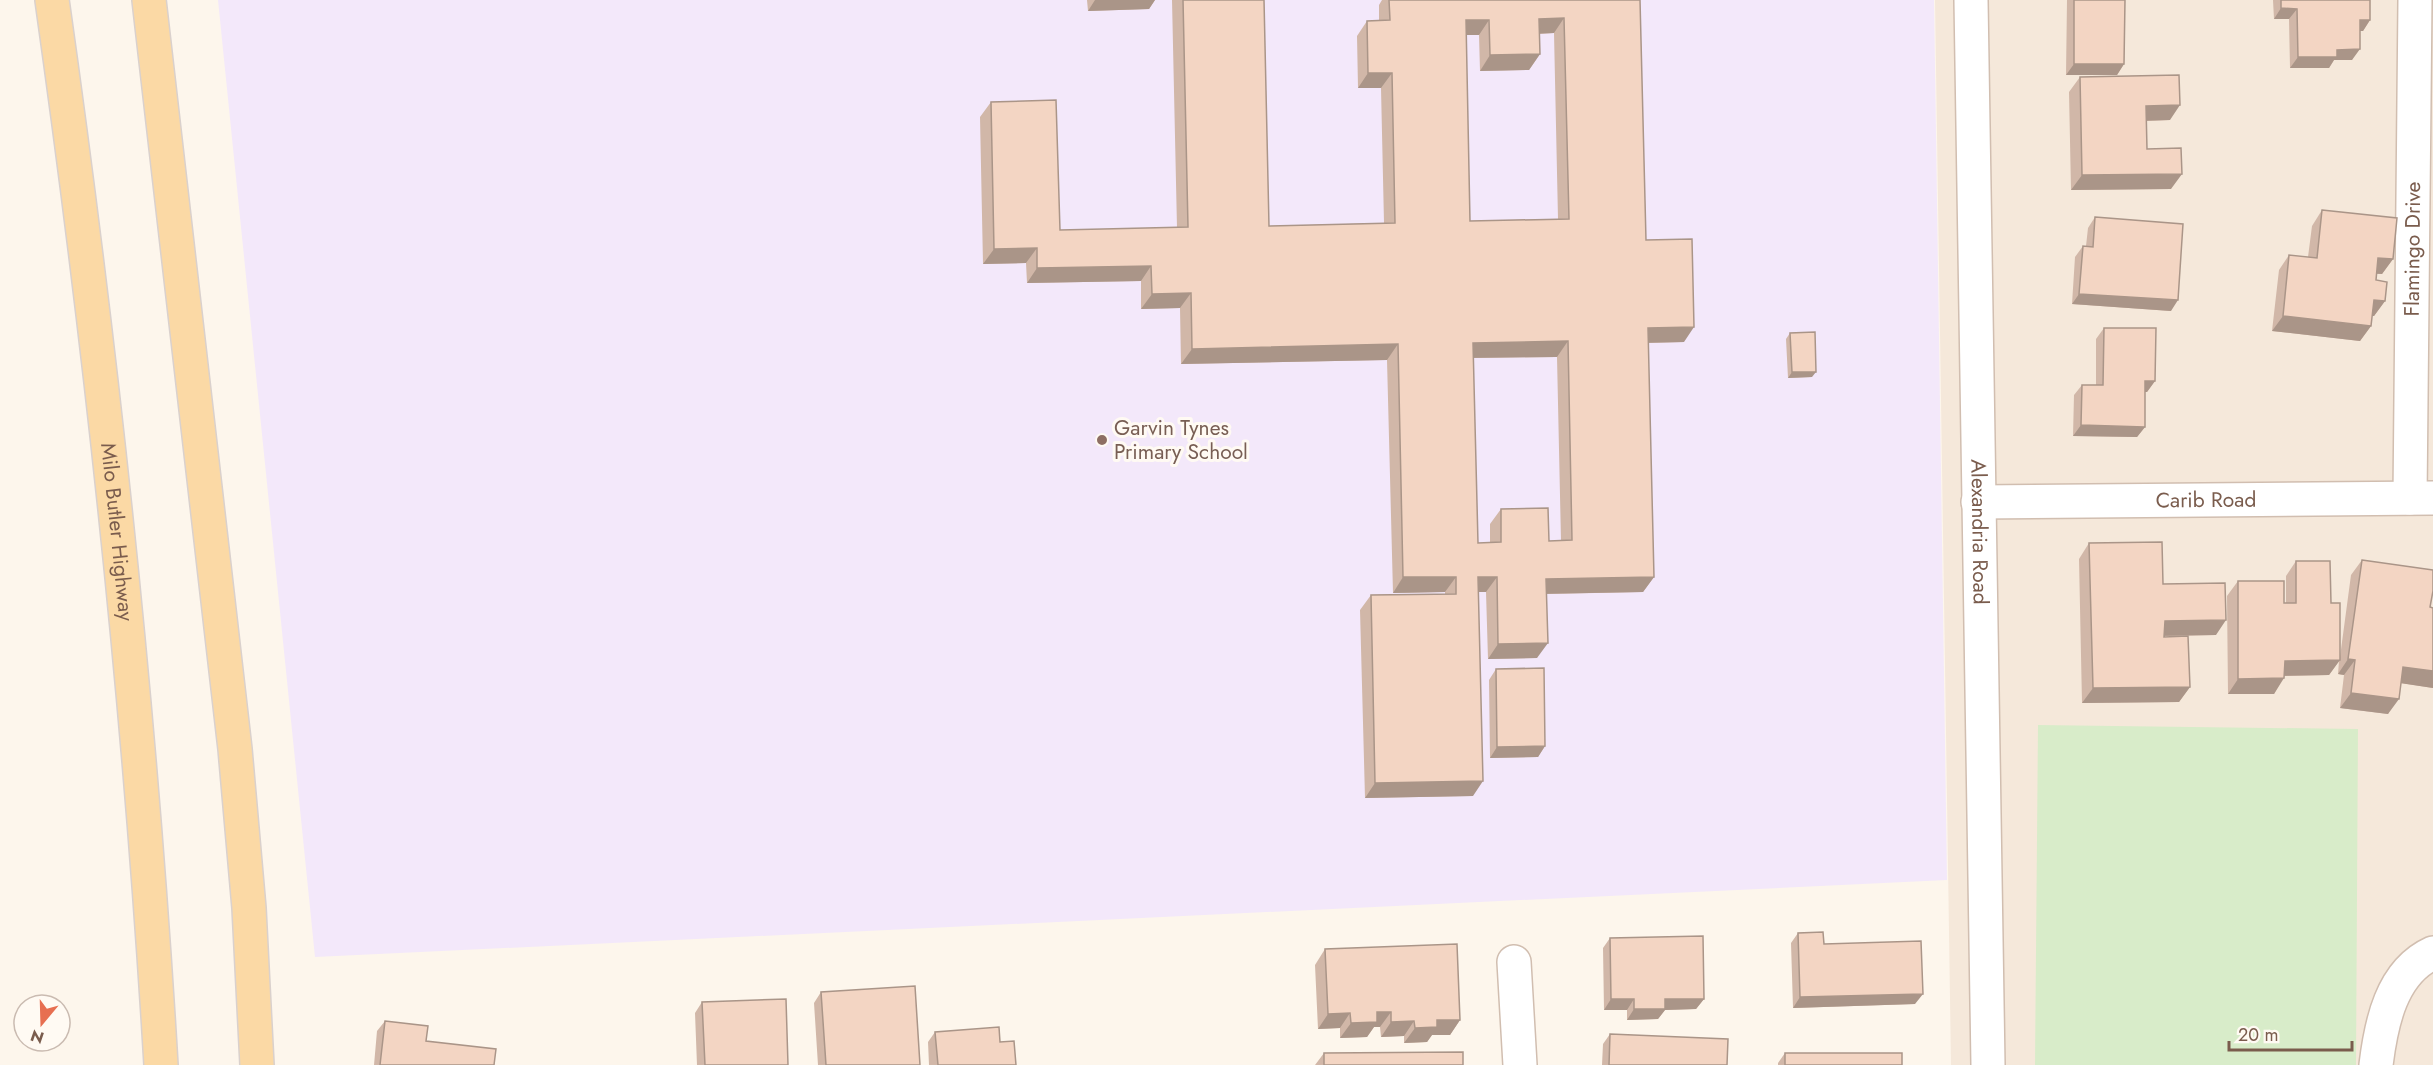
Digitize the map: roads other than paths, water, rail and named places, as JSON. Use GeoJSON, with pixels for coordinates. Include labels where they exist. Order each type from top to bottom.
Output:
{"type":"FeatureCollection","features":[{"type":"Feature","properties":{"kind":"main road","name":"Milo Butler Highway"},"geometry":{"type":"LineString","coordinates":[[52,0],[108,431],[128,623],[153,926],[161,1065]]}},
{"type":"Feature","properties":{"kind":"main road"},"geometry":{"type":"LineString","coordinates":[[149,0],[235,749],[249,908],[257,1065]]}},
{"type":"Feature","properties":{"kind":"street","name":"Alexandria Road"},"geometry":{"type":"LineString","coordinates":[[1971,0],[1988,1065]]}},
{"type":"Feature","properties":{"kind":"street","name":"Flamingo Drive"},"geometry":{"type":"LineString","coordinates":[[2415,0],[2421,498]]}},
{"type":"Feature","properties":{"kind":"street","name":"Carib Road"},"geometry":{"type":"LineString","coordinates":[[1978,502],[2421,498]]}},
{"type":"Feature","properties":{"kind":"street"},"geometry":{"type":"LineString","coordinates":[[2376,1065],[2389,1002],[2406,976],[2433,952]]}},
{"type":"Feature","properties":{"kind":"street"},"geometry":{"type":"LineString","coordinates":[[1514,962],[1520,1065]]}},
{"type":"Feature","properties":{"kind":"place","name":"Garvin Tynes Primary School"},"geometry":{"type":"Point","coordinates":[1102,440]}}]}
